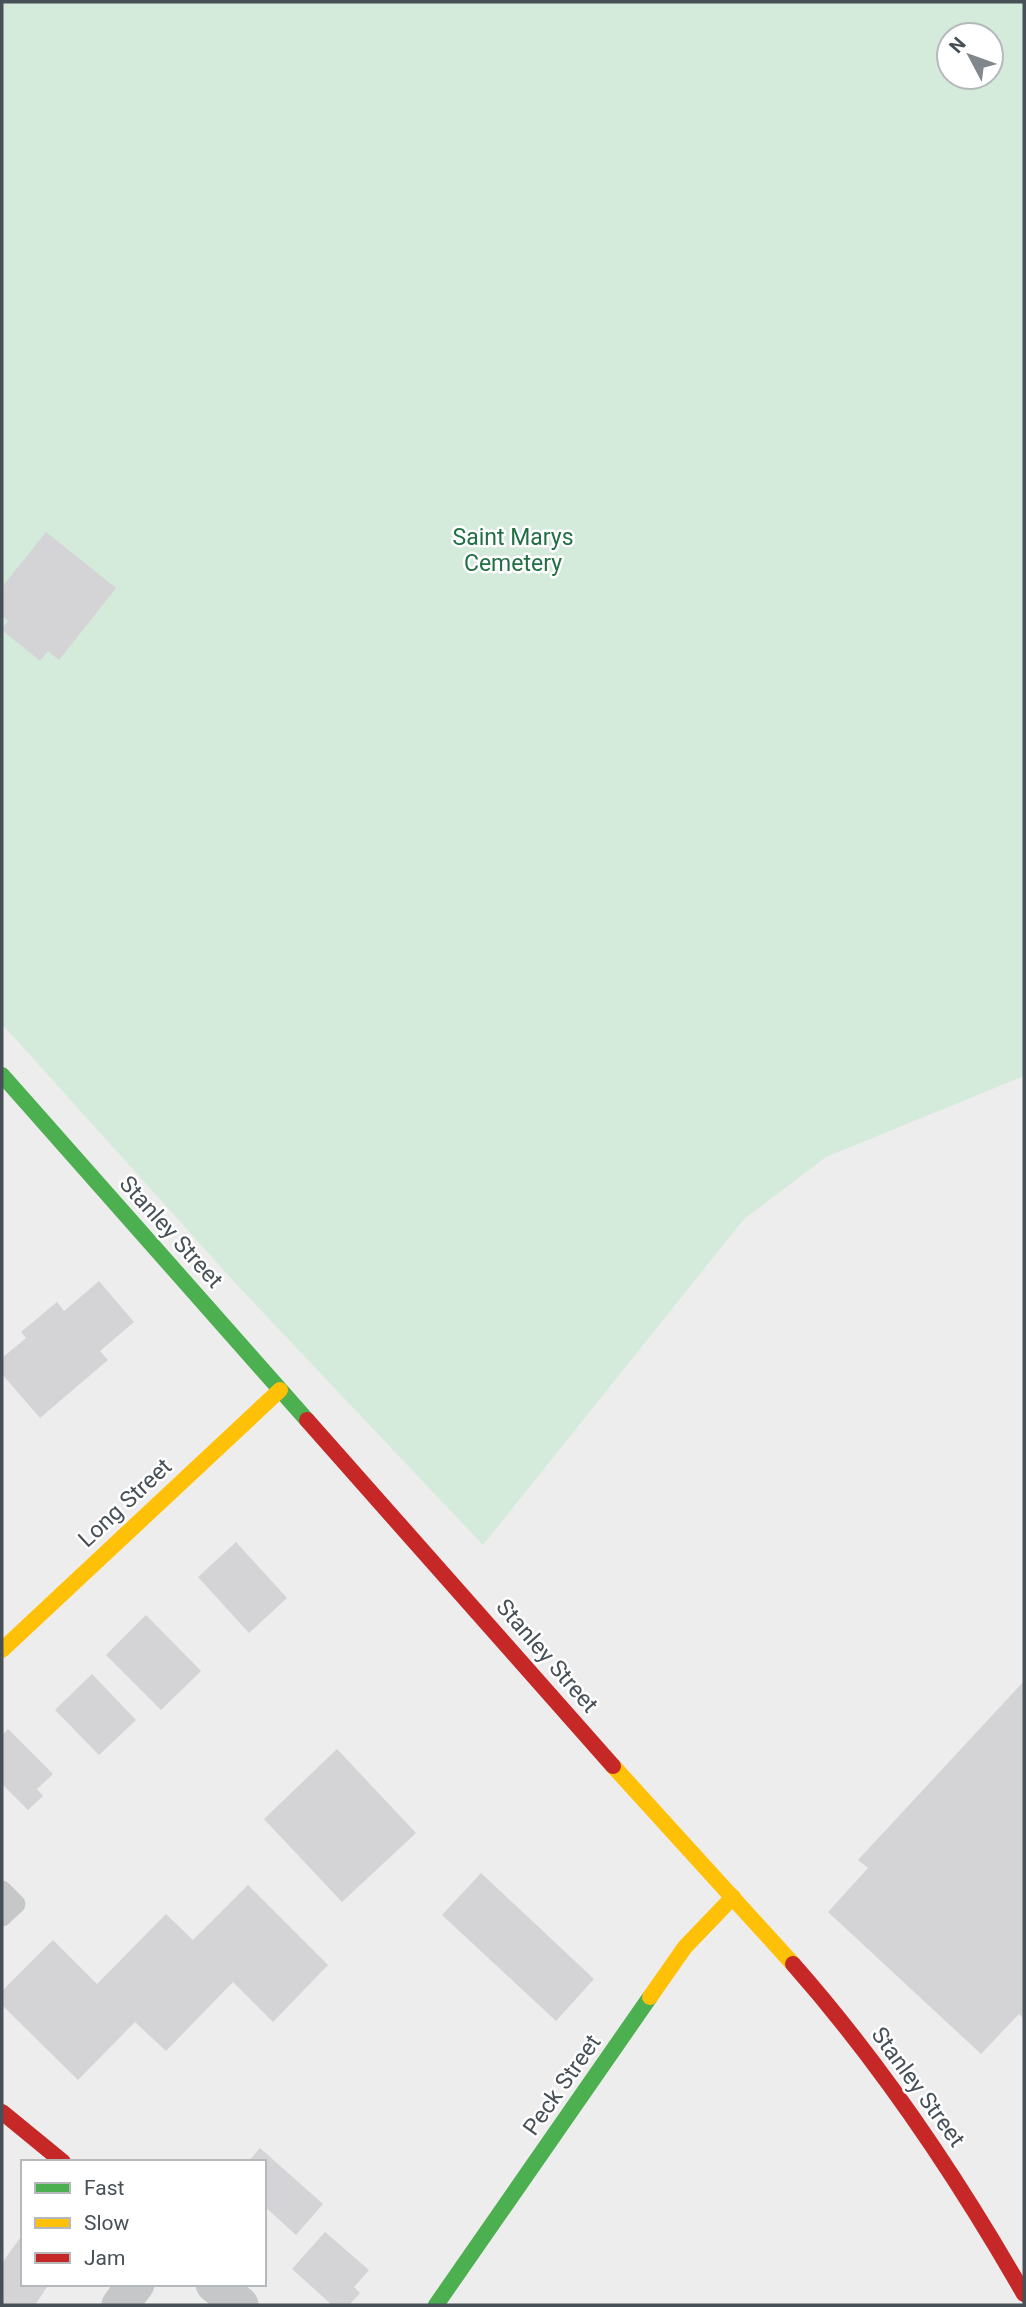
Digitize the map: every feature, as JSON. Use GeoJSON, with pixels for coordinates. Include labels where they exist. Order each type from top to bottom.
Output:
{"type":"FeatureCollection","features":[{"type":"Feature","properties":{"kind":"main road","name":"Stanley Street"},"geometry":{"type":"LineString","coordinates":[[2,1075],[811,1984],[893,2086],[960,2185],[1024,2294]]}},
{"type":"Feature","properties":{"kind":"main road","name":"Long Street"},"geometry":{"type":"LineString","coordinates":[[2,1650],[280,1390]]}},
{"type":"Feature","properties":{"kind":"main road","name":"Peck Street"},"geometry":{"type":"LineString","coordinates":[[436,2305],[685,1947],[733,1897]]}},
{"type":"Feature","properties":{"kind":"main road"},"geometry":{"type":"LineString","coordinates":[[2,2112],[61,2160]]}},
{"type":"Feature","properties":{"kind":"street"},"geometry":{"type":"LineString","coordinates":[[120,2305],[134,2286]]}},
{"type":"Feature","properties":{"kind":"street"},"geometry":{"type":"LineString","coordinates":[[216,2286],[240,2305]]}},
{"type":"Feature","properties":{"kind":"lane"},"geometry":{"type":"LineString","coordinates":[[2,1889],[16,1904],[2,1917]]}},
{"type":"Feature","properties":{"kind":"green space","name":"Saint Marys Cemetery"},"geometry":{"type":"Polygon","coordinates":[[[2,2],[1024,2],[1024,1076],[826,1157],[744,1219],[483,1545],[238,1286],[2,1024],[2,2]]]}},
{"type":"Feature","properties":{"kind":"building"},"geometry":{"type":"Polygon","coordinates":[[[46,532],[116,588],[59,660],[48,651],[40,661],[2,630],[8,621],[2,615],[2,587],[46,532]]]}},
{"type":"Feature","properties":{"kind":"building"},"geometry":{"type":"Polygon","coordinates":[[[99,1281],[134,1322],[100,1351],[108,1360],[40,1418],[2,1374],[2,1358],[26,1338],[21,1332],[57,1302],[64,1311],[99,1281]]]}},
{"type":"Feature","properties":{"kind":"building"},"geometry":{"type":"Polygon","coordinates":[[[236,1542],[287,1598],[249,1633],[198,1577],[236,1542]]]}},
{"type":"Feature","properties":{"kind":"building"},"geometry":{"type":"Polygon","coordinates":[[[146,1615],[201,1671],[161,1710],[106,1655],[146,1615]]]}},
{"type":"Feature","properties":{"kind":"building"},"geometry":{"type":"Polygon","coordinates":[[[92,1674],[136,1720],[99,1755],[55,1710],[92,1674]]]}},
{"type":"Feature","properties":{"kind":"building"},"geometry":{"type":"Polygon","coordinates":[[[1024,1681],[1024,2019],[1019,2014],[981,2054],[828,1912],[868,1868],[858,1860],[1024,1681]]]}},
{"type":"Feature","properties":{"kind":"building"},"geometry":{"type":"Polygon","coordinates":[[[8,1729],[53,1774],[37,1789],[43,1796],[28,1810],[2,1784],[2,1735],[8,1729]]]}},
{"type":"Feature","properties":{"kind":"building"},"geometry":{"type":"Polygon","coordinates":[[[337,1749],[416,1833],[342,1902],[264,1819],[337,1749]]]}},
{"type":"Feature","properties":{"kind":"building"},"geometry":{"type":"Polygon","coordinates":[[[481,1873],[594,1979],[556,2021],[442,1915],[481,1873]]]}},
{"type":"Feature","properties":{"kind":"building"},"geometry":{"type":"Polygon","coordinates":[[[248,1885],[328,1965],[273,2022],[233,1982],[166,2051],[135,2022],[78,2080],[2,2005],[2,1991],[53,1940],[97,1984],[166,1914],[193,1940],[248,1885]]]}},
{"type":"Feature","properties":{"kind":"building"},"geometry":{"type":"Polygon","coordinates":[[[260,2148],[323,2204],[296,2235],[266,2208],[266,2160],[250,2160],[260,2148]]]}},
{"type":"Feature","properties":{"kind":"building"},"geometry":{"type":"Polygon","coordinates":[[[325,2232],[369,2270],[354,2287],[360,2293],[349,2305],[332,2305],[292,2269],[325,2232]]]}},
{"type":"Feature","properties":{"kind":"building"},"geometry":{"type":"Polygon","coordinates":[[[20,2238],[21,2286],[48,2286],[35,2305],[2,2305],[2,2263],[20,2238]]]}},
{"type":"Feature","properties":{"kind":"traffic: fast"},"geometry":{"type":"LineString","coordinates":[[2,1075],[307,1420]]}},
{"type":"Feature","properties":{"kind":"traffic: fast"},"geometry":{"type":"LineString","coordinates":[[436,2305],[650,1997]]}},
{"type":"Feature","properties":{"kind":"traffic: slow"},"geometry":{"type":"LineString","coordinates":[[2,1650],[280,1390]]}},
{"type":"Feature","properties":{"kind":"traffic: slow"},"geometry":{"type":"LineString","coordinates":[[613,1766],[793,1964]]}},
{"type":"Feature","properties":{"kind":"traffic: slow"},"geometry":{"type":"LineString","coordinates":[[650,1997],[685,1947],[733,1897]]}},
{"type":"Feature","properties":{"kind":"traffic: jam"},"geometry":{"type":"LineString","coordinates":[[307,1420],[613,1766]]}},
{"type":"Feature","properties":{"kind":"traffic: jam"},"geometry":{"type":"LineString","coordinates":[[793,1964],[858,2042],[917,2123],[1024,2294]]}},
{"type":"Feature","properties":{"kind":"traffic: jam"},"geometry":{"type":"LineString","coordinates":[[2,2112],[61,2160]]}}]}
